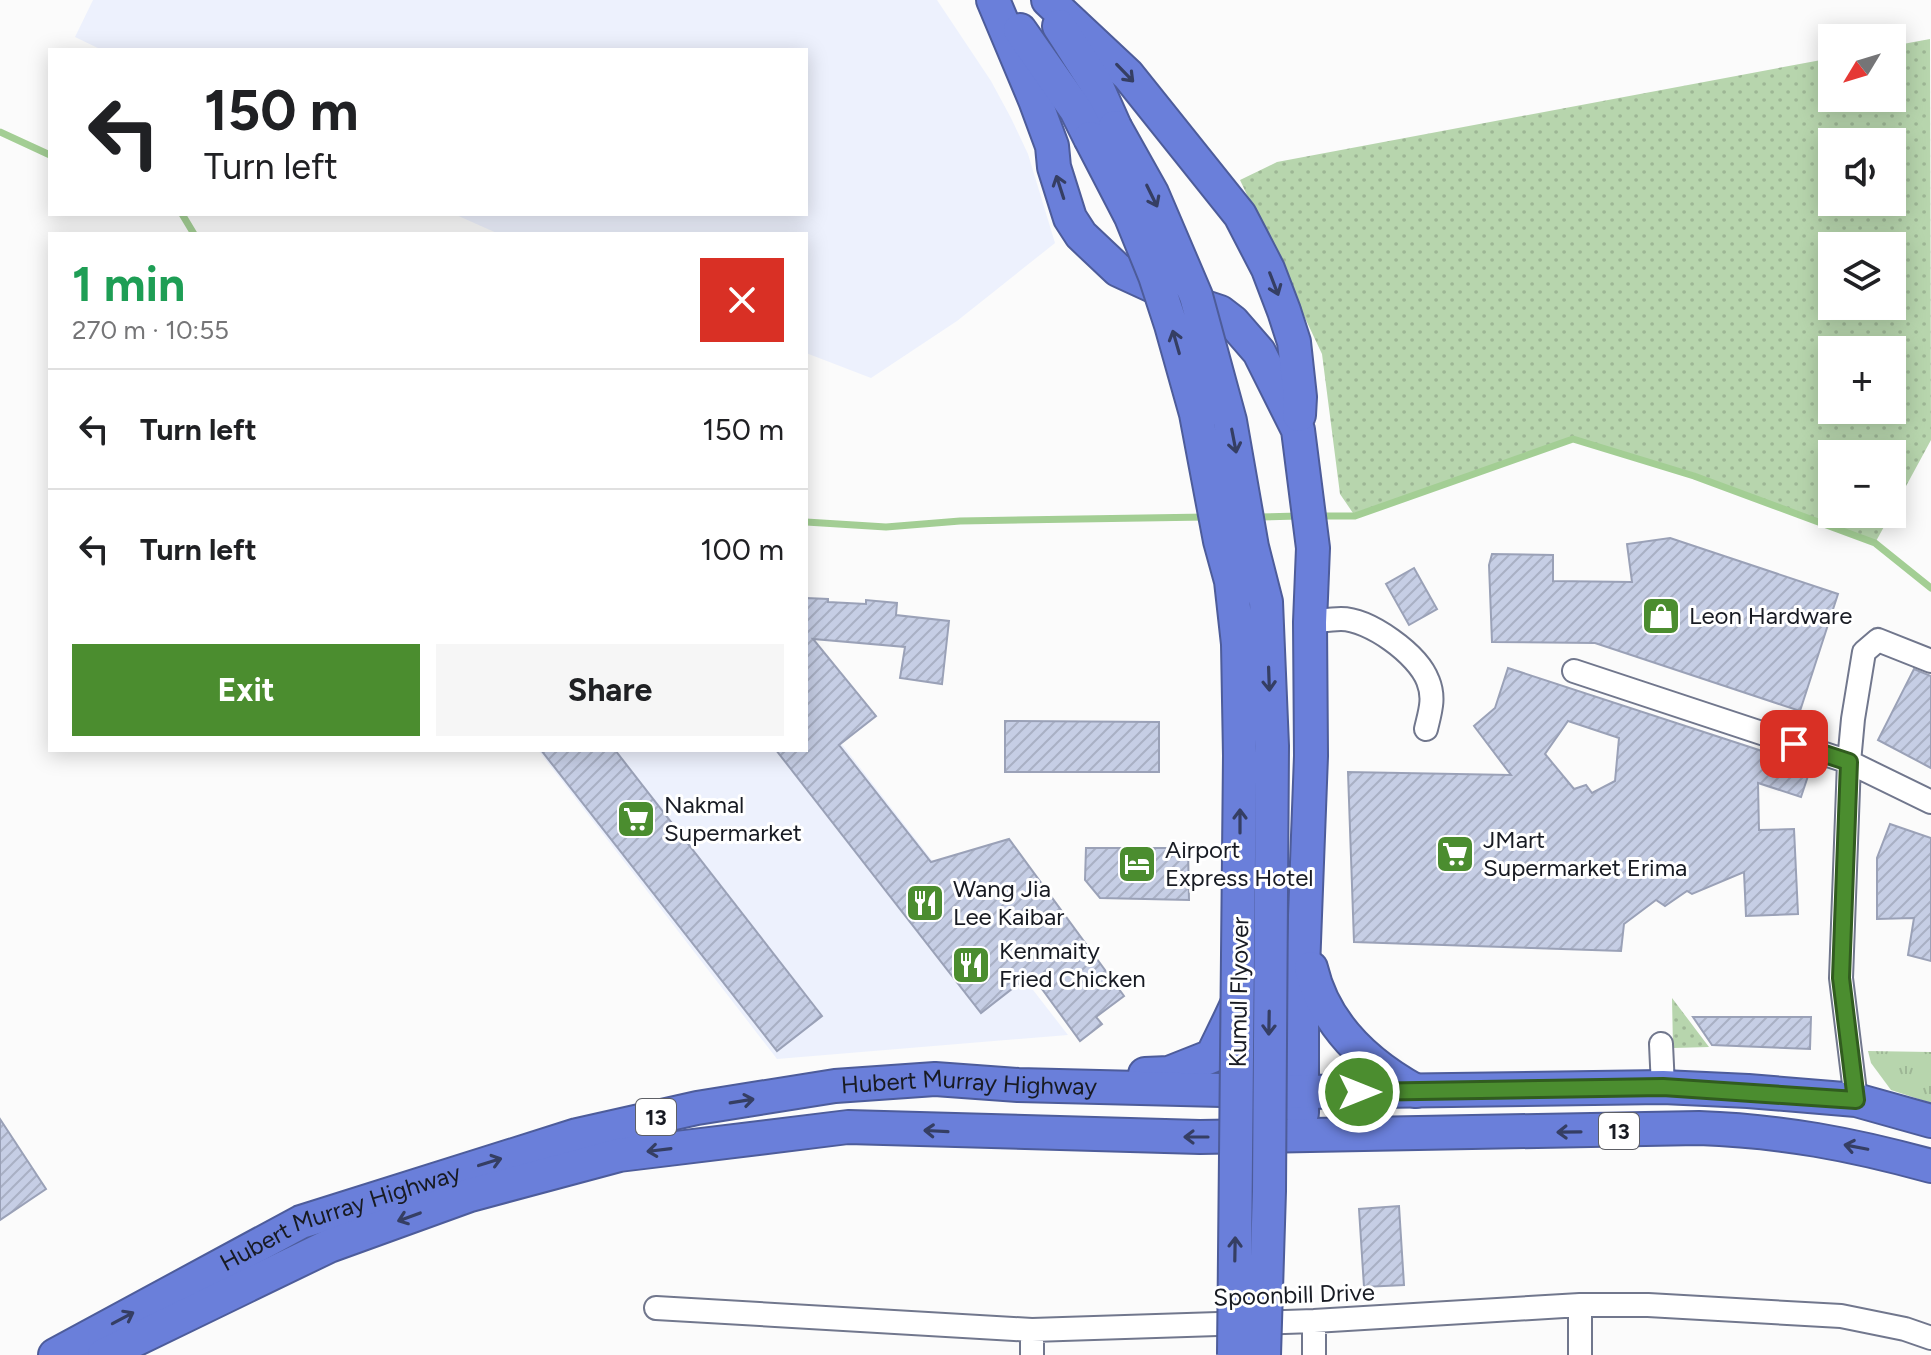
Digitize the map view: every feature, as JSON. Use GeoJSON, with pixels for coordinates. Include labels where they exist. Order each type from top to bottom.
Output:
{"type":"FeatureCollection","features":[{"type":"Feature","properties":{"kind":"highway"},"geometry":{"type":"LineString","coordinates":[[993,0],[1052,146],[1054,167],[1070,218],[1081,235],[1118,270],[1181,299],[1220,312],[1233,322],[1259,352],[1300,439]]}},
{"type":"Feature","properties":{"kind":"highway"},"geometry":{"type":"LineString","coordinates":[[1000,0],[1076,110],[1102,133]]}},
{"type":"Feature","properties":{"kind":"highway"},"geometry":{"type":"LineString","coordinates":[[1046,0],[1128,75],[1240,215],[1268,269],[1294,342],[1300,397],[1300,439],[1313,548],[1302,1135]]}},
{"type":"Feature","properties":{"kind":"highway"},"geometry":{"type":"LineString","coordinates":[[1046,0],[1095,82],[1102,133]]}},
{"type":"Feature","properties":{"kind":"highway","name":"Kumul Flyover"},"geometry":{"type":"LineString","coordinates":[[1102,133],[1155,276],[1196,414],[1220,541],[1231,581],[1238,644],[1240,756],[1234,1355]]}},
{"type":"Feature","properties":{"kind":"highway","name":"Kumul Flyover"},"geometry":{"type":"LineString","coordinates":[[1102,133],[1152,193],[1196,296],[1230,421],[1252,547],[1266,602],[1272,746],[1269,1191],[1264,1355]]}},
{"type":"Feature","properties":{"kind":"highway"},"geometry":{"type":"LineString","coordinates":[[1018,1085],[1169,1073],[1212,1056],[1260,947],[1310,622]]}},
{"type":"Feature","properties":{"kind":"highway"},"geometry":{"type":"LineString","coordinates":[[1304,925],[1319,996],[1330,1016],[1362,1053],[1390,1077],[1416,1091]]}},
{"type":"Feature","properties":{"kind":"highway","name":"Hubert Murray Highway"},"geometry":{"type":"LineString","coordinates":[[55,1355],[301,1222],[577,1135],[697,1108],[835,1086],[935,1079],[1018,1085],[1303,1092],[1663,1087],[1856,1100],[1931,1121]]}},
{"type":"Feature","properties":{"kind":"highway","name":"Hubert Murray Highway"},"geometry":{"type":"LineString","coordinates":[[104,1355],[329,1246],[470,1195],[619,1155],[848,1127],[1200,1137],[1699,1128],[1755,1130],[1858,1146],[1931,1166]]}},
{"type":"Feature","properties":{"kind":"street"},"geometry":{"type":"LineString","coordinates":[[1310,622],[1344,618],[1387,635],[1413,658],[1428,680],[1433,702],[1426,729]]}},
{"type":"Feature","properties":{"kind":"street"},"geometry":{"type":"LineString","coordinates":[[1856,1100],[1841,978],[1849,762],[1864,652],[1878,640],[1931,661]]}},
{"type":"Feature","properties":{"kind":"street"},"geometry":{"type":"LineString","coordinates":[[1574,671],[1849,762],[1931,802]]}},
{"type":"Feature","properties":{"kind":"street"},"geometry":{"type":"LineString","coordinates":[[1661,1044],[1663,1087]]}},
{"type":"Feature","properties":{"kind":"street"},"geometry":{"type":"LineString","coordinates":[[1580,1305],[1580,1355]]}},
{"type":"Feature","properties":{"kind":"street","name":"Spoonbill Drive"},"geometry":{"type":"LineString","coordinates":[[656,1308],[1032,1330],[1314,1321],[1580,1305],[1694,1307],[1841,1316],[1905,1329],[1931,1338]]}},
{"type":"Feature","properties":{"kind":"street"},"geometry":{"type":"LineString","coordinates":[[1314,1321],[1314,1355]]}},
{"type":"Feature","properties":{"kind":"street"},"geometry":{"type":"LineString","coordinates":[[1032,1330],[1032,1355]]}},
{"type":"Feature","properties":{"kind":"shaded area"},"geometry":{"type":"Polygon","coordinates":[[[93,0],[937,0],[991,81],[1011,118],[1028,154],[1055,243],[957,321],[871,378],[808,354],[808,232],[494,232],[458,216],[808,216],[808,48],[98,48],[75,37],[93,0]]]}},
{"type":"Feature","properties":{"kind":"shaded area"},"geometry":{"type":"Polygon","coordinates":[[[808,701],[1068,1035],[777,1059],[540,752],[808,752],[808,701]]]}},
{"type":"Feature","properties":{"kind":"green space"},"geometry":{"type":"Polygon","coordinates":[[[1930,39],[1931,440],[1906,486],[1906,440],[1818,440],[1818,522],[1694,476],[1573,439],[1355,516],[1340,494],[1322,354],[1240,180],[1277,162],[1818,61],[1818,112],[1906,112],[1906,43],[1930,39]]]}},
{"type":"Feature","properties":{"kind":"green space"},"geometry":{"type":"Polygon","coordinates":[[[1834,528],[1883,528],[1875,543],[1834,528]]]}},
{"type":"Feature","properties":{"kind":"green space"},"geometry":{"type":"Polygon","coordinates":[[[1672,998],[1709,1047],[1673,1048],[1672,998]]]}},
{"type":"Feature","properties":{"kind":"green space"},"geometry":{"type":"Polygon","coordinates":[[[1868,1051],[1931,1052],[1931,1103],[1891,1090],[1871,1063],[1868,1051]]]}},
{"type":"Feature","properties":{"kind":"building","name":"Leon Hardware"},"geometry":{"type":"Polygon","coordinates":[[[1670,538],[1838,594],[1800,711],[1595,643],[1492,642],[1489,565],[1492,554],[1553,555],[1553,581],[1632,582],[1627,544],[1670,538]]]}},
{"type":"Feature","properties":{"kind":"building"},"geometry":{"type":"Polygon","coordinates":[[[1414,568],[1437,609],[1409,625],[1386,584],[1414,568]]]}},
{"type":"Feature","properties":{"kind":"building"},"geometry":{"type":"Polygon","coordinates":[[[808,598],[828,599],[828,602],[866,604],[866,600],[897,603],[896,615],[949,621],[942,684],[900,678],[905,647],[813,639],[876,716],[839,745],[931,862],[1009,839],[1124,996],[1096,1017],[1102,1024],[1080,1041],[1031,974],[981,1013],[778,752],[808,752],[808,598]]]}},
{"type":"Feature","properties":{"kind":"building"},"geometry":{"type":"Polygon","coordinates":[[[1508,668],[1811,767],[1801,797],[1758,783],[1759,830],[1794,829],[1798,914],[1746,916],[1744,872],[1692,894],[1687,891],[1665,906],[1656,900],[1624,924],[1621,951],[1354,942],[1348,772],[1511,775],[1474,726],[1495,708],[1508,668]],[[1568,721],[1545,754],[1574,789],[1586,785],[1592,793],[1615,781],[1619,738],[1568,721]]]}},
{"type":"Feature","properties":{"kind":"building"},"geometry":{"type":"Polygon","coordinates":[[[1914,669],[1931,676],[1931,768],[1878,740],[1914,669]]]}},
{"type":"Feature","properties":{"kind":"building"},"geometry":{"type":"Polygon","coordinates":[[[1005,721],[1159,722],[1159,772],[1005,772],[1005,721]]]}},
{"type":"Feature","properties":{"kind":"building"},"geometry":{"type":"Polygon","coordinates":[[[543,752],[617,752],[822,1016],[777,1051],[543,752]]]}},
{"type":"Feature","properties":{"kind":"building"},"geometry":{"type":"Polygon","coordinates":[[[1890,824],[1931,838],[1931,961],[1908,955],[1914,918],[1877,919],[1877,858],[1890,824]]]}},
{"type":"Feature","properties":{"kind":"building","name":"Airport Express Hotel"},"geometry":{"type":"Polygon","coordinates":[[[1086,848],[1188,848],[1189,900],[1100,898],[1085,880],[1086,848]]]}},
{"type":"Feature","properties":{"kind":"building"},"geometry":{"type":"Polygon","coordinates":[[[1693,1017],[1811,1017],[1810,1049],[1712,1045],[1693,1017]]]}},
{"type":"Feature","properties":{"kind":"building"},"geometry":{"type":"Polygon","coordinates":[[[0,1119],[46,1189],[0,1220],[0,1119]]]}},
{"type":"Feature","properties":{"kind":"building"},"geometry":{"type":"Polygon","coordinates":[[[1399,1206],[1404,1285],[1364,1287],[1359,1209],[1399,1206]]]}},
{"type":"Feature","properties":{"kind":"waterway"},"geometry":{"type":"LineString","coordinates":[[0,132],[48,154]]}},
{"type":"Feature","properties":{"kind":"waterway"},"geometry":{"type":"LineString","coordinates":[[183,216],[193,232]]}},
{"type":"Feature","properties":{"kind":"waterway"},"geometry":{"type":"LineString","coordinates":[[1316,516],[1355,516],[1573,439],[1694,476],[1875,543],[1931,588]]}},
{"type":"Feature","properties":{"kind":"waterway"},"geometry":{"type":"LineString","coordinates":[[1256,517],[1299,516]]}},
{"type":"Feature","properties":{"kind":"waterway"},"geometry":{"type":"LineString","coordinates":[[808,522],[886,527],[960,521],[1207,517]]}},
{"type":"Feature","properties":{"kind":"place","name":"Leon Hardware"},"geometry":{"type":"Point","coordinates":[1661,616]}},
{"type":"Feature","properties":{"kind":"place","name":"Nakmal Supermarket"},"geometry":{"type":"Point","coordinates":[636,819]}},
{"type":"Feature","properties":{"kind":"place","name":"JMart Supermarket Erima"},"geometry":{"type":"Point","coordinates":[1455,854]}},
{"type":"Feature","properties":{"kind":"place","name":"Airport Express Hotel"},"geometry":{"type":"Point","coordinates":[1137,864]}},
{"type":"Feature","properties":{"kind":"place","name":"Wang Jia Lee Kaibar"},"geometry":{"type":"Point","coordinates":[925,903]}},
{"type":"Feature","properties":{"kind":"place","name":"Kenmaity Fried Chicken"},"geometry":{"type":"Point","coordinates":[971,965]}},
{"type":"Feature","properties":{"kind":"route"},"geometry":{"type":"LineString","coordinates":[[1359,1092],[1663,1087],[1856,1100],[1841,978],[1849,762],[1794,744]]}}]}
